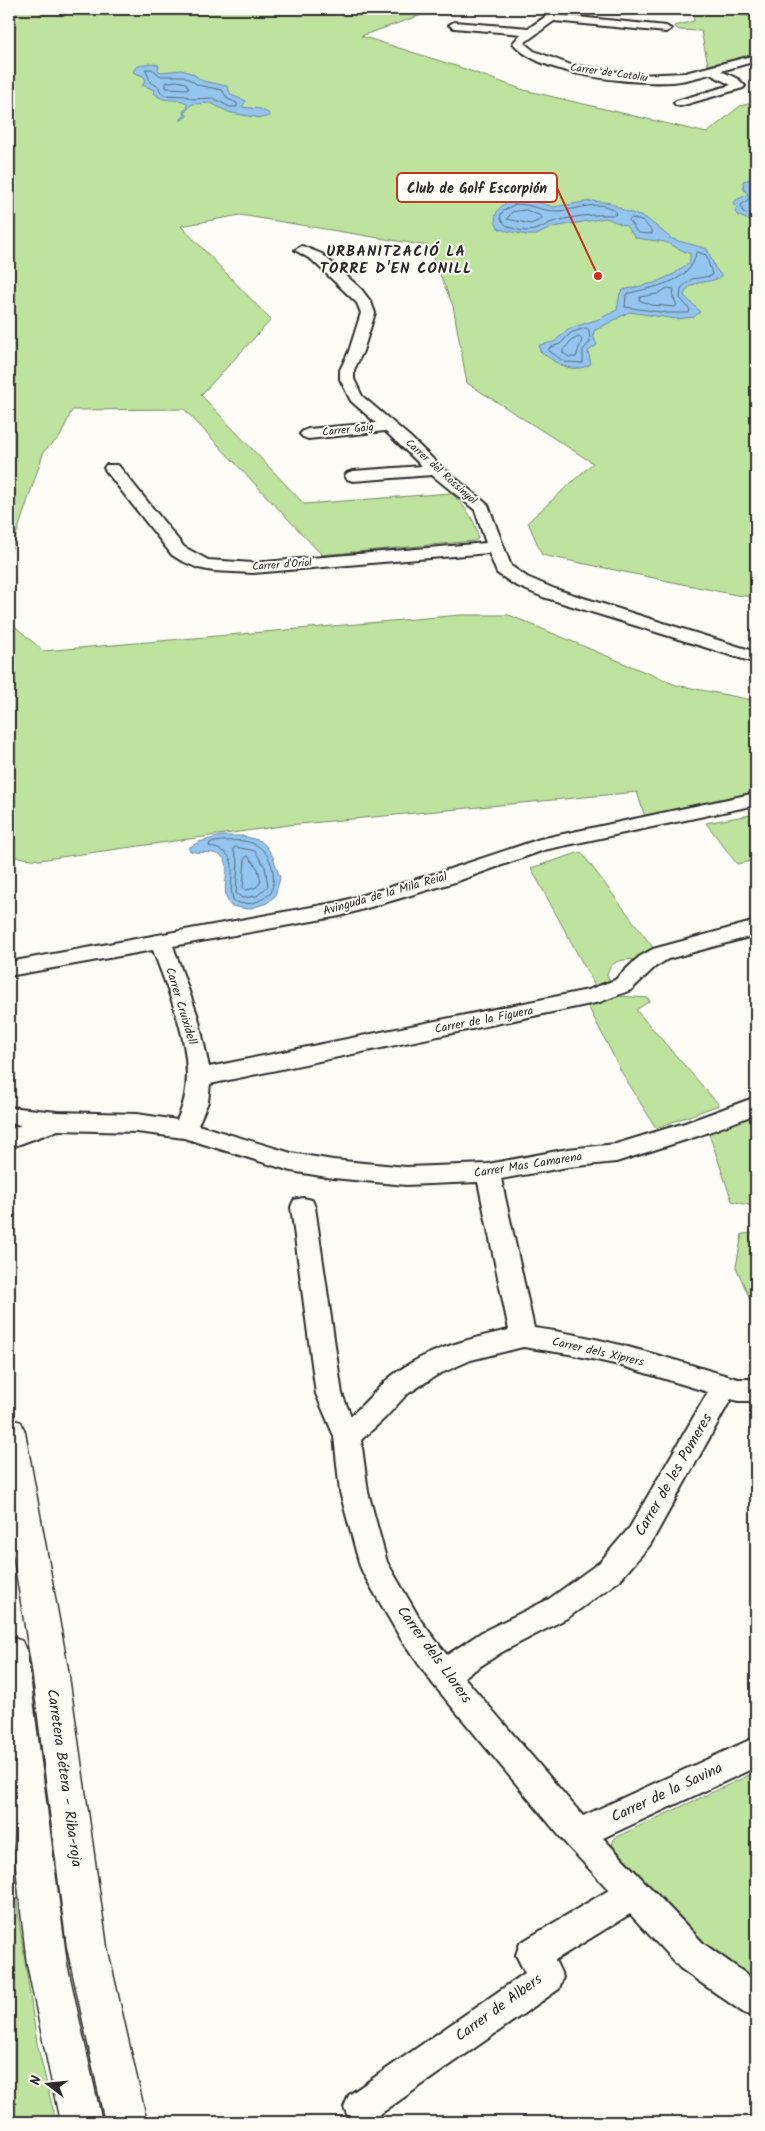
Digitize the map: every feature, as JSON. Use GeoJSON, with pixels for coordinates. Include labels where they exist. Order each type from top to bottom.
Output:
{"type":"FeatureCollection","features":[{"type":"Feature","properties":{"kind":"main road","name":"Carretera Bétera - Riba-roja"},"geometry":{"type":"LineString","coordinates":[[9,1432],[50,1670],[87,1947],[126,2122]]}},
{"type":"Feature","properties":{"kind":"main road"},"geometry":{"type":"LineString","coordinates":[[9,1653],[47,1964],[81,2122]]}},
{"type":"Feature","properties":{"kind":"street"},"geometry":{"type":"LineString","coordinates":[[469,18],[450,26],[530,31],[552,13],[666,29]]}},
{"type":"Feature","properties":{"kind":"street","name":"Carrer de Cotoliu"},"geometry":{"type":"LineString","coordinates":[[530,31],[518,43],[525,50],[548,62],[564,67],[644,79],[677,78],[756,58]]}},
{"type":"Feature","properties":{"kind":"street"},"geometry":{"type":"LineString","coordinates":[[680,103],[739,86],[734,81],[709,69]]}},
{"type":"Feature","properties":{"kind":"street","name":"Carrer del Rossinyol"},"geometry":{"type":"LineString","coordinates":[[302,250],[317,257],[356,292],[364,302],[368,313],[367,319],[347,370],[347,379],[356,398],[436,470],[482,508],[503,569],[521,581],[549,593],[756,658]]}},
{"type":"Feature","properties":{"kind":"street","name":"Carrer Gaig"},"geometry":{"type":"LineString","coordinates":[[308,434],[389,426]]}},
{"type":"Feature","properties":{"kind":"street","name":"Carrer d'Oriol"},"geometry":{"type":"LineString","coordinates":[[112,468],[178,551],[187,559],[206,565],[225,568],[254,568],[495,547]]}},
{"type":"Feature","properties":{"kind":"street"},"geometry":{"type":"LineString","coordinates":[[353,476],[436,470]]}},
{"type":"Feature","properties":{"kind":"street","name":"Avinguda de la Mila Reial"},"geometry":{"type":"LineString","coordinates":[[9,969],[340,909],[448,877],[540,845],[756,799]]}},
{"type":"Feature","properties":{"kind":"street","name":"Carrer de la Figuera"},"geometry":{"type":"LineString","coordinates":[[197,1078],[592,997],[623,985],[647,962],[660,954],[756,928]]}},
{"type":"Feature","properties":{"kind":"street","name":"Carrer Cruixidell"},"geometry":{"type":"LineString","coordinates":[[161,942],[192,1035],[197,1059],[198,1094],[184,1129]]}},
{"type":"Feature","properties":{"kind":"street","name":"Carrer Mas Camarena"},"geometry":{"type":"LineString","coordinates":[[9,1115],[58,1121],[137,1123],[184,1129],[291,1162],[334,1169],[406,1176],[488,1173],[568,1158],[616,1152],[693,1129],[756,1105]]}},
{"type":"Feature","properties":{"kind":"street","name":"Carrer Mas Camarena"},"geometry":{"type":"LineString","coordinates":[[9,1139],[58,1121]]}},
{"type":"Feature","properties":{"kind":"street"},"geometry":{"type":"LineString","coordinates":[[488,1173],[523,1337]]}},
{"type":"Feature","properties":{"kind":"street","name":"Carrer dels Llorers"},"geometry":{"type":"LineString","coordinates":[[303,1207],[329,1394],[347,1436],[354,1492],[374,1566],[411,1630],[443,1674],[578,1834],[692,1956],[756,2002]]}},
{"type":"Feature","properties":{"kind":"street","name":"Carrer dels Xiprers"},"geometry":{"type":"LineString","coordinates":[[347,1436],[376,1410],[397,1387],[428,1367],[467,1350],[523,1337],[569,1343],[619,1354],[738,1390],[756,1390]]}},
{"type":"Feature","properties":{"kind":"street","name":"Carrer de les Pomeres"},"geometry":{"type":"LineString","coordinates":[[443,1674],[492,1642],[559,1608],[610,1571],[640,1536],[725,1386]]}},
{"type":"Feature","properties":{"kind":"street","name":"Carrer de la Savina"},"geometry":{"type":"LineString","coordinates":[[578,1834],[756,1752]]}},
{"type":"Feature","properties":{"kind":"street","name":"Carrer de Albers"},"geometry":{"type":"LineString","coordinates":[[361,2107],[547,1976],[532,1955],[633,1894]]}},
{"type":"Feature","properties":{"kind":"green space"},"geometry":{"type":"Polygon","coordinates":[[[9,9],[439,9],[361,36],[524,90],[707,133],[740,106],[756,102],[756,597],[736,595],[542,555],[528,522],[593,463],[467,383],[453,306],[428,246],[240,215],[181,226],[271,320],[201,395],[304,504],[451,493],[465,508],[475,526],[478,539],[474,541],[322,555],[184,409],[72,410],[60,437],[44,451],[9,557],[9,9]]]}},
{"type":"Feature","properties":{"kind":"green space"},"geometry":{"type":"Polygon","coordinates":[[[692,9],[756,9],[756,55],[708,65],[701,31],[679,30],[674,26],[694,21],[692,9]]]}},
{"type":"Feature","properties":{"kind":"green space"},"geometry":{"type":"Polygon","coordinates":[[[461,615],[509,615],[676,685],[756,702],[756,794],[646,820],[637,792],[289,825],[39,860],[9,856],[9,621],[43,651],[461,615]]]}},
{"type":"Feature","properties":{"kind":"green space"},"geometry":{"type":"Polygon","coordinates":[[[756,814],[756,860],[737,864],[706,823],[756,814]]]}},
{"type":"Feature","properties":{"kind":"green space"},"geometry":{"type":"Polygon","coordinates":[[[581,852],[654,949],[641,960],[616,962],[607,974],[611,984],[596,988],[531,868],[581,852]]]}},
{"type":"Feature","properties":{"kind":"green space"},"geometry":{"type":"Polygon","coordinates":[[[619,996],[648,998],[650,1001],[636,1010],[719,1105],[656,1128],[621,1071],[588,1006],[619,996]]]}},
{"type":"Feature","properties":{"kind":"green space"},"geometry":{"type":"Polygon","coordinates":[[[756,1112],[756,1207],[732,1201],[708,1131],[756,1112]]]}},
{"type":"Feature","properties":{"kind":"green space"},"geometry":{"type":"Polygon","coordinates":[[[756,1233],[756,1295],[750,1299],[736,1267],[742,1234],[756,1233]]]}},
{"type":"Feature","properties":{"kind":"green space"},"geometry":{"type":"Polygon","coordinates":[[[756,1772],[756,1987],[717,1961],[616,1857],[612,1847],[614,1838],[756,1772]]]}},
{"type":"Feature","properties":{"kind":"green space"},"geometry":{"type":"Polygon","coordinates":[[[9,1831],[19,1920],[37,2043],[56,2122],[9,2122],[9,1831]]]}},
{"type":"Feature","properties":{"kind":"water"},"geometry":{"type":"Polygon","coordinates":[[[149,63],[159,65],[158,70],[161,72],[182,70],[193,74],[203,81],[227,86],[231,95],[246,101],[242,107],[260,109],[270,116],[261,118],[228,112],[211,103],[192,104],[185,112],[187,116],[180,120],[185,115],[183,111],[188,108],[187,103],[158,96],[154,93],[155,90],[142,85],[146,80],[143,76],[133,72],[136,67],[149,63]]]}},
{"type":"Feature","properties":{"kind":"water"},"geometry":{"type":"Polygon","coordinates":[[[756,178],[756,223],[737,215],[735,211],[737,208],[733,204],[748,194],[744,190],[743,181],[756,178]]]}},
{"type":"Feature","properties":{"kind":"water"},"geometry":{"type":"Polygon","coordinates":[[[515,199],[527,199],[554,207],[592,201],[611,203],[625,211],[646,218],[672,239],[707,249],[715,268],[722,276],[695,284],[687,290],[684,295],[700,312],[694,317],[677,319],[629,312],[594,331],[593,336],[597,345],[588,351],[591,364],[577,368],[564,366],[540,351],[539,345],[554,342],[568,329],[599,319],[617,310],[620,293],[623,290],[654,283],[674,274],[690,262],[690,254],[665,242],[636,238],[626,226],[606,218],[553,227],[536,235],[526,235],[499,229],[495,219],[498,210],[505,203],[515,199]]]}},
{"type":"Feature","properties":{"kind":"water"},"geometry":{"type":"Polygon","coordinates":[[[221,836],[243,836],[261,841],[266,846],[273,857],[280,878],[275,896],[267,903],[248,909],[231,906],[225,892],[227,869],[223,858],[214,853],[190,851],[188,848],[199,842],[221,836]]]}},
{"type":"Feature","properties":{"kind":"place","name":"Club de Golf Escorpión"},"geometry":{"type":"Point","coordinates":[598,276]}},
{"type":"Feature","properties":{"kind":"district","name":"URBANITZACIÓ LA TORRE D'EN CONILL"},"geometry":{"type":"Point","coordinates":[396,260]}}]}
